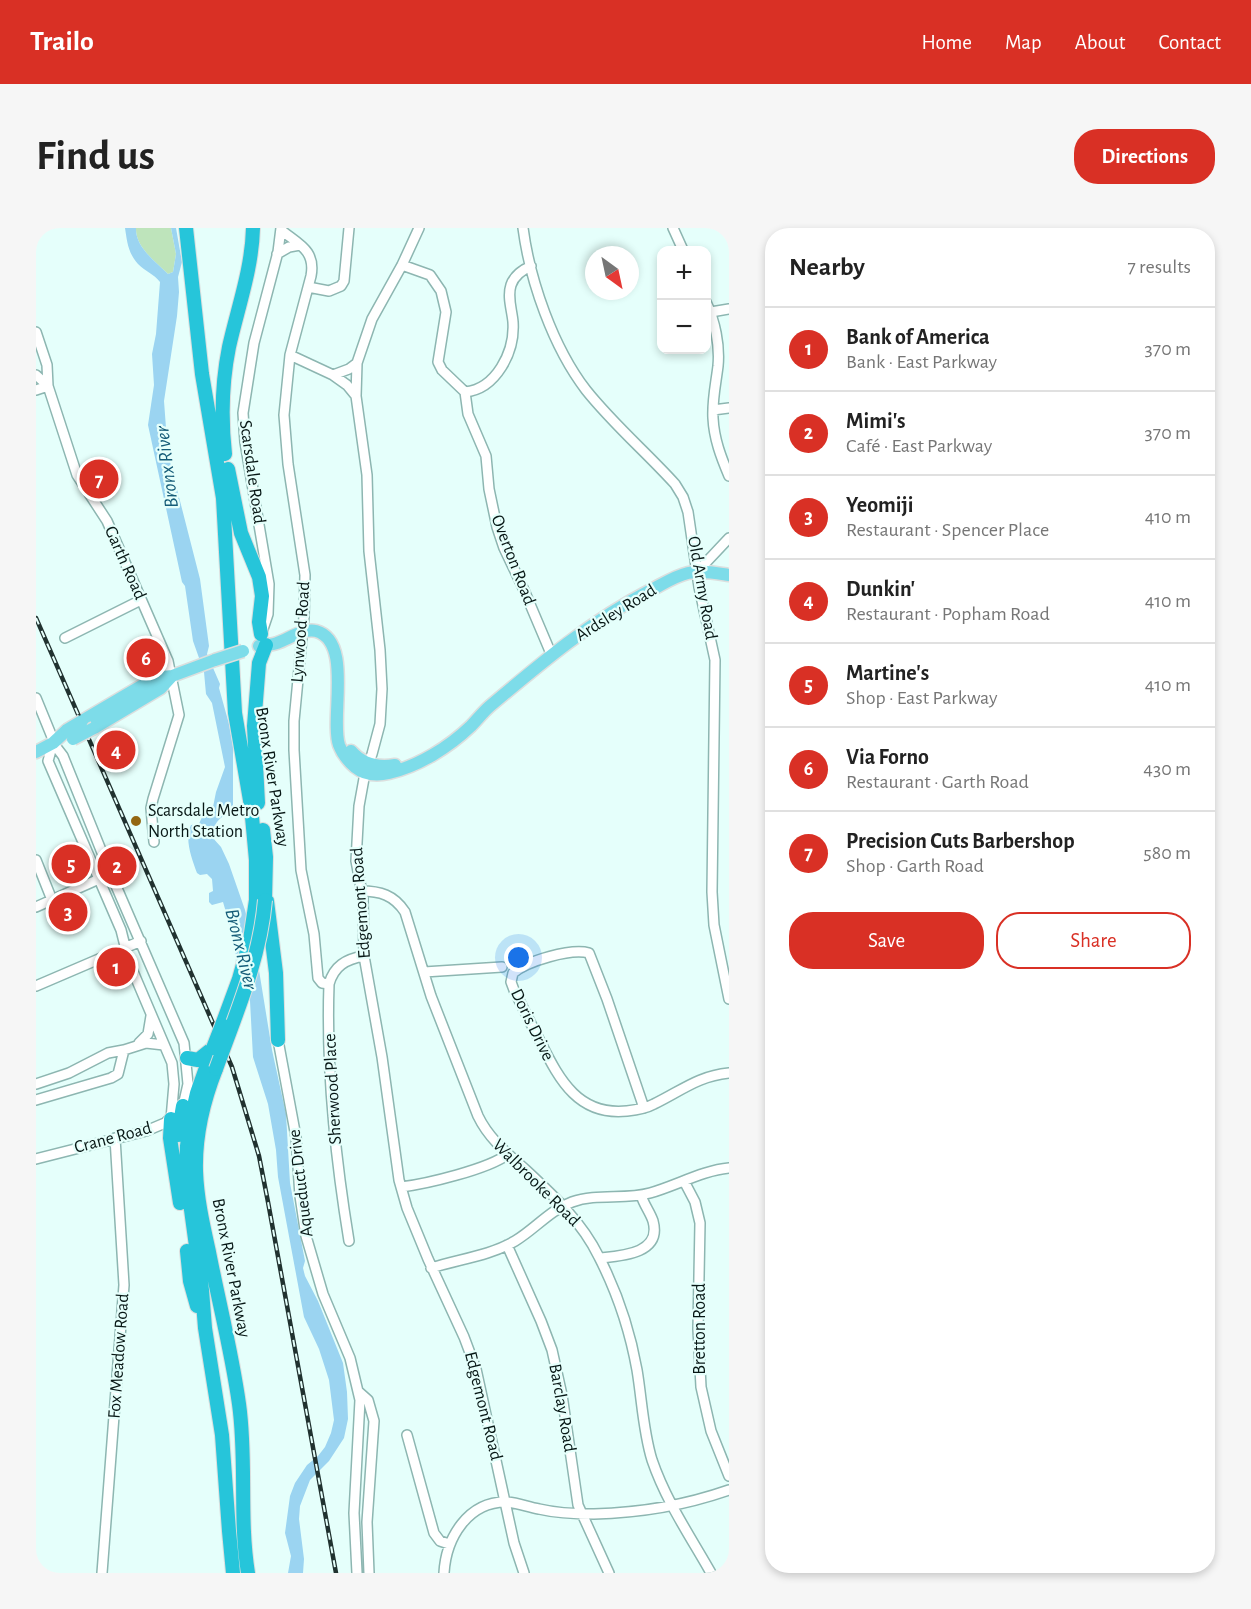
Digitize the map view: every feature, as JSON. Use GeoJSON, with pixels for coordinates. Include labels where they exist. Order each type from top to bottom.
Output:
{"type":"FeatureCollection","features":[{"type":"Feature","properties":{"kind":"highway","name":"Bronx River Parkway"},"geometry":{"type":"LineString","coordinates":[[186,228],[199,353],[223,498],[234,700],[255,833],[262,897],[247,953],[211,1051],[194,1106],[186,1160],[188,1200],[222,1435],[233,1573]]}},
{"type":"Feature","properties":{"kind":"highway","name":"Bronx River Parkway"},"geometry":{"type":"LineString","coordinates":[[248,1573],[243,1527],[241,1420],[234,1374],[200,1209],[196,1170],[201,1116],[254,964],[260,937],[266,857],[242,704],[233,523],[223,429],[223,388],[230,346],[249,270],[254,228]]}},
{"type":"Feature","properties":{"kind":"highway"},"geometry":{"type":"LineString","coordinates":[[228,469],[241,533],[259,577],[261,590],[259,622],[262,642],[255,716],[258,803]]}},
{"type":"Feature","properties":{"kind":"highway"},"geometry":{"type":"LineString","coordinates":[[262,897],[276,973],[278,1040]]}},
{"type":"Feature","properties":{"kind":"highway"},"geometry":{"type":"LineString","coordinates":[[186,1053],[198,1060],[211,1051]]}},
{"type":"Feature","properties":{"kind":"highway"},"geometry":{"type":"LineString","coordinates":[[175,1110],[170,1138],[191,1286],[205,1329]]}},
{"type":"Feature","properties":{"kind":"highway"},"geometry":{"type":"LineString","coordinates":[[189,1263],[195,1281],[211,1299],[223,1325]]}},
{"type":"Feature","properties":{"kind":"main road","name":"Ardsley Road"},"geometry":{"type":"LineString","coordinates":[[367,769],[392,765],[417,756],[438,744],[488,708],[593,624],[619,607],[676,577],[697,572],[729,575]]}},
{"type":"Feature","properties":{"kind":"main road"},"geometry":{"type":"LineString","coordinates":[[36,752],[161,688],[172,676],[262,642],[275,644],[303,629],[321,633],[333,647],[338,669],[339,746],[348,760],[367,769]]}},
{"type":"Feature","properties":{"kind":"street"},"geometry":{"type":"LineString","coordinates":[[308,287],[329,291],[341,286],[344,281],[350,228]]}},
{"type":"Feature","properties":{"kind":"street","name":"Edgemont Road"},"geometry":{"type":"LineString","coordinates":[[419,228],[372,320],[362,343],[357,363],[356,396],[367,475],[369,560],[381,667],[380,724],[367,769],[357,819],[355,850],[361,891],[364,956],[401,1187],[432,1268],[464,1337],[476,1370],[514,1544],[524,1573]]}},
{"type":"Feature","properties":{"kind":"street","name":"Old Army Road"},"geometry":{"type":"LineString","coordinates":[[523,228],[531,266],[551,326],[575,375],[614,423],[680,490],[686,504],[715,660],[712,892],[714,925],[729,999]]}},
{"type":"Feature","properties":{"kind":"street"},"geometry":{"type":"LineString","coordinates":[[673,228],[681,246]]}},
{"type":"Feature","properties":{"kind":"street","name":"Lynwood Road"},"geometry":{"type":"LineString","coordinates":[[281,229],[307,251],[312,260],[312,272],[290,355],[284,415],[288,465],[304,566],[306,597],[294,743],[300,858],[314,934],[318,978],[322,983],[329,984]]}},
{"type":"Feature","properties":{"kind":"street","name":"Scarsdale Road"},"geometry":{"type":"LineString","coordinates":[[262,642],[268,614],[269,585],[245,442],[243,413],[258,320],[277,254],[281,229]]}},
{"type":"Feature","properties":{"kind":"street"},"geometry":{"type":"LineString","coordinates":[[277,254],[289,247],[300,245]]}},
{"type":"Feature","properties":{"kind":"street"},"geometry":{"type":"LineString","coordinates":[[402,265],[430,275],[441,291],[446,312],[438,362],[442,370],[465,392],[485,386],[495,377],[505,360],[513,329],[511,286],[519,273],[531,266]]}},
{"type":"Feature","properties":{"kind":"street"},"geometry":{"type":"LineString","coordinates":[[729,309],[711,312],[717,335],[718,354],[713,410],[717,447],[729,476]]}},
{"type":"Feature","properties":{"kind":"street","name":"Garth Road"},"geometry":{"type":"LineString","coordinates":[[36,332],[46,365],[48,386],[77,476],[107,521],[168,661],[172,676],[178,715],[151,808],[153,842]]}},
{"type":"Feature","properties":{"kind":"street"},"geometry":{"type":"LineString","coordinates":[[290,355],[333,375],[347,385],[356,396]]}},
{"type":"Feature","properties":{"kind":"street"},"geometry":{"type":"LineString","coordinates":[[333,375],[357,363]]}},
{"type":"Feature","properties":{"kind":"street","name":"Garth Road"},"geometry":{"type":"LineString","coordinates":[[36,375],[48,386]]}},
{"type":"Feature","properties":{"kind":"street"},"geometry":{"type":"LineString","coordinates":[[36,390],[48,386]]}},
{"type":"Feature","properties":{"kind":"street","name":"Overton Road"},"geometry":{"type":"LineString","coordinates":[[465,392],[468,414],[486,456],[489,489],[504,548],[552,656]]}},
{"type":"Feature","properties":{"kind":"street"},"geometry":{"type":"LineString","coordinates":[[713,410],[729,408]]}},
{"type":"Feature","properties":{"kind":"street"},"geometry":{"type":"LineString","coordinates":[[697,572],[729,538]]}},
{"type":"Feature","properties":{"kind":"street"},"geometry":{"type":"LineString","coordinates":[[65,638],[141,600]]}},
{"type":"Feature","properties":{"kind":"street"},"geometry":{"type":"LineString","coordinates":[[36,698],[51,732],[53,743],[48,762],[121,930],[129,962],[168,1053],[174,1078],[175,1110]]}},
{"type":"Feature","properties":{"kind":"street"},"geometry":{"type":"LineString","coordinates":[[53,743],[63,756],[186,1053],[188,1084],[175,1110]]}},
{"type":"Feature","properties":{"kind":"street"},"geometry":{"type":"LineString","coordinates":[[64,798],[72,795],[80,796]]}},
{"type":"Feature","properties":{"kind":"street"},"geometry":{"type":"LineString","coordinates":[[36,860],[52,900]]}},
{"type":"Feature","properties":{"kind":"street"},"geometry":{"type":"LineString","coordinates":[[101,883],[107,865]]}},
{"type":"Feature","properties":{"kind":"street"},"geometry":{"type":"LineString","coordinates":[[36,907],[101,883],[114,881]]}},
{"type":"Feature","properties":{"kind":"street","name":"Walbrooke Road"},"geometry":{"type":"LineString","coordinates":[[361,891],[382,893],[401,906],[406,915],[439,1018],[478,1116],[492,1139],[563,1206],[586,1234],[600,1258],[625,1322],[637,1369],[652,1461],[671,1506],[711,1573]]}},
{"type":"Feature","properties":{"kind":"street"},"geometry":{"type":"LineString","coordinates":[[36,986],[141,941]]}},
{"type":"Feature","properties":{"kind":"street","name":"Doris Drive"},"geometry":{"type":"LineString","coordinates":[[644,1108],[607,999],[588,953],[575,951],[528,964],[513,973],[511,982],[514,990],[555,1072],[578,1098],[598,1109],[611,1113],[644,1108],[690,1083],[729,1072]]}},
{"type":"Feature","properties":{"kind":"street"},"geometry":{"type":"LineString","coordinates":[[329,984],[341,964],[364,956]]}},
{"type":"Feature","properties":{"kind":"street"},"geometry":{"type":"LineString","coordinates":[[424,972],[502,967]]}},
{"type":"Feature","properties":{"kind":"street","name":"Sherwood Place"},"geometry":{"type":"LineString","coordinates":[[329,984],[330,1089],[349,1240]]}},
{"type":"Feature","properties":{"kind":"street"},"geometry":{"type":"LineString","coordinates":[[137,1045],[148,1034],[152,1015]]}},
{"type":"Feature","properties":{"kind":"street","name":"Aqueduct Drive"},"geometry":{"type":"LineString","coordinates":[[278,1040],[297,1137],[300,1196],[306,1236],[314,1268],[346,1350],[359,1392],[361,1418],[354,1514],[357,1573]]}},
{"type":"Feature","properties":{"kind":"street"},"geometry":{"type":"LineString","coordinates":[[36,1083],[69,1073],[108,1053],[146,1043],[180,1057],[186,1053]]}},
{"type":"Feature","properties":{"kind":"street"},"geometry":{"type":"LineString","coordinates":[[36,1100],[111,1078],[118,1074],[124,1050]]}},
{"type":"Feature","properties":{"kind":"street","name":"Crane Road"},"geometry":{"type":"LineString","coordinates":[[36,1159],[150,1130],[175,1110]]}},
{"type":"Feature","properties":{"kind":"street","name":"Fox Meadow Road"},"geometry":{"type":"LineString","coordinates":[[102,1573],[124,1285],[115,1138]]}},
{"type":"Feature","properties":{"kind":"street"},"geometry":{"type":"LineString","coordinates":[[401,1187],[430,1182],[495,1162],[508,1154]]}},
{"type":"Feature","properties":{"kind":"street"},"geometry":{"type":"LineString","coordinates":[[432,1268],[507,1245],[563,1206],[587,1199],[641,1195],[729,1168]]}},
{"type":"Feature","properties":{"kind":"street","name":"Bretton Road"},"geometry":{"type":"LineString","coordinates":[[684,1181],[695,1202],[700,1222],[698,1329],[701,1387],[711,1431],[729,1476]]}},
{"type":"Feature","properties":{"kind":"street"},"geometry":{"type":"LineString","coordinates":[[600,1258],[632,1254],[651,1242],[654,1223],[641,1195]]}},
{"type":"Feature","properties":{"kind":"street","name":"Barclay Road"},"geometry":{"type":"LineString","coordinates":[[507,1245],[541,1322],[554,1358],[578,1505],[609,1573]]}},
{"type":"Feature","properties":{"kind":"street","name":"Aqueduct Drive"},"geometry":{"type":"LineString","coordinates":[[359,1392],[368,1400],[374,1421],[367,1522],[369,1573]]}},
{"type":"Feature","properties":{"kind":"street"},"geometry":{"type":"LineString","coordinates":[[407,1436],[434,1533],[440,1541],[449,1544]]}},
{"type":"Feature","properties":{"kind":"street"},"geometry":{"type":"LineString","coordinates":[[444,1573],[449,1544],[461,1524],[471,1514],[482,1508],[505,1502],[582,1514],[634,1511],[671,1506],[729,1490]]}},
{"type":"Feature","properties":{"kind":"green space"},"geometry":{"type":"Polygon","coordinates":[[[136,228],[171,228],[176,254],[173,272],[168,274],[147,254],[139,242],[136,228]]]}},
{"type":"Feature","properties":{"kind":"water","name":"Bronx River"},"geometry":{"type":"Polygon","coordinates":[[[125,228],[136,228],[143,248],[168,274],[173,272],[176,254],[171,228],[176,228],[182,262],[178,277],[177,316],[164,401],[166,428],[171,444],[169,458],[200,579],[209,646],[207,654],[220,684],[233,747],[233,807],[217,822],[212,837],[221,847],[229,864],[245,910],[257,958],[272,1050],[286,1114],[290,1183],[305,1261],[303,1268],[343,1363],[347,1392],[348,1419],[344,1438],[329,1461],[310,1480],[300,1506],[303,1573],[288,1573],[291,1556],[285,1533],[290,1496],[295,1483],[307,1465],[325,1447],[331,1433],[334,1420],[329,1380],[319,1349],[304,1317],[278,1177],[268,1104],[253,1057],[250,1001],[236,963],[235,943],[223,902],[212,905],[209,902],[209,893],[213,891],[212,879],[207,874],[197,873],[190,849],[188,836],[191,825],[199,824],[205,814],[212,812],[225,767],[212,703],[206,694],[204,672],[193,641],[185,586],[182,582],[148,425],[154,385],[152,354],[160,282],[132,256],[125,228]]]}},
{"type":"Feature","properties":{"kind":"railway"},"geometry":{"type":"LineString","coordinates":[[36,618],[232,1067],[259,1156],[336,1573]]}},
{"type":"Feature","properties":{"kind":"place","name":"Precision Cuts Barbershop"},"geometry":{"type":"Point","coordinates":[99,479]}},
{"type":"Feature","properties":{"kind":"place","name":"Via Forno"},"geometry":{"type":"Point","coordinates":[146,658]}},
{"type":"Feature","properties":{"kind":"place","name":"Dunkin'"},"geometry":{"type":"Point","coordinates":[116,750]}},
{"type":"Feature","properties":{"kind":"place","name":"Scarsdale Metro North Station"},"geometry":{"type":"Point","coordinates":[136,821]}},
{"type":"Feature","properties":{"kind":"place","name":"Martine's"},"geometry":{"type":"Point","coordinates":[71,864]}},
{"type":"Feature","properties":{"kind":"place","name":"Mimi's"},"geometry":{"type":"Point","coordinates":[117,866]}},
{"type":"Feature","properties":{"kind":"place","name":"Yeomiji"},"geometry":{"type":"Point","coordinates":[68,912]}},
{"type":"Feature","properties":{"kind":"place","name":"Bank of America"},"geometry":{"type":"Point","coordinates":[116,967]}}]}
